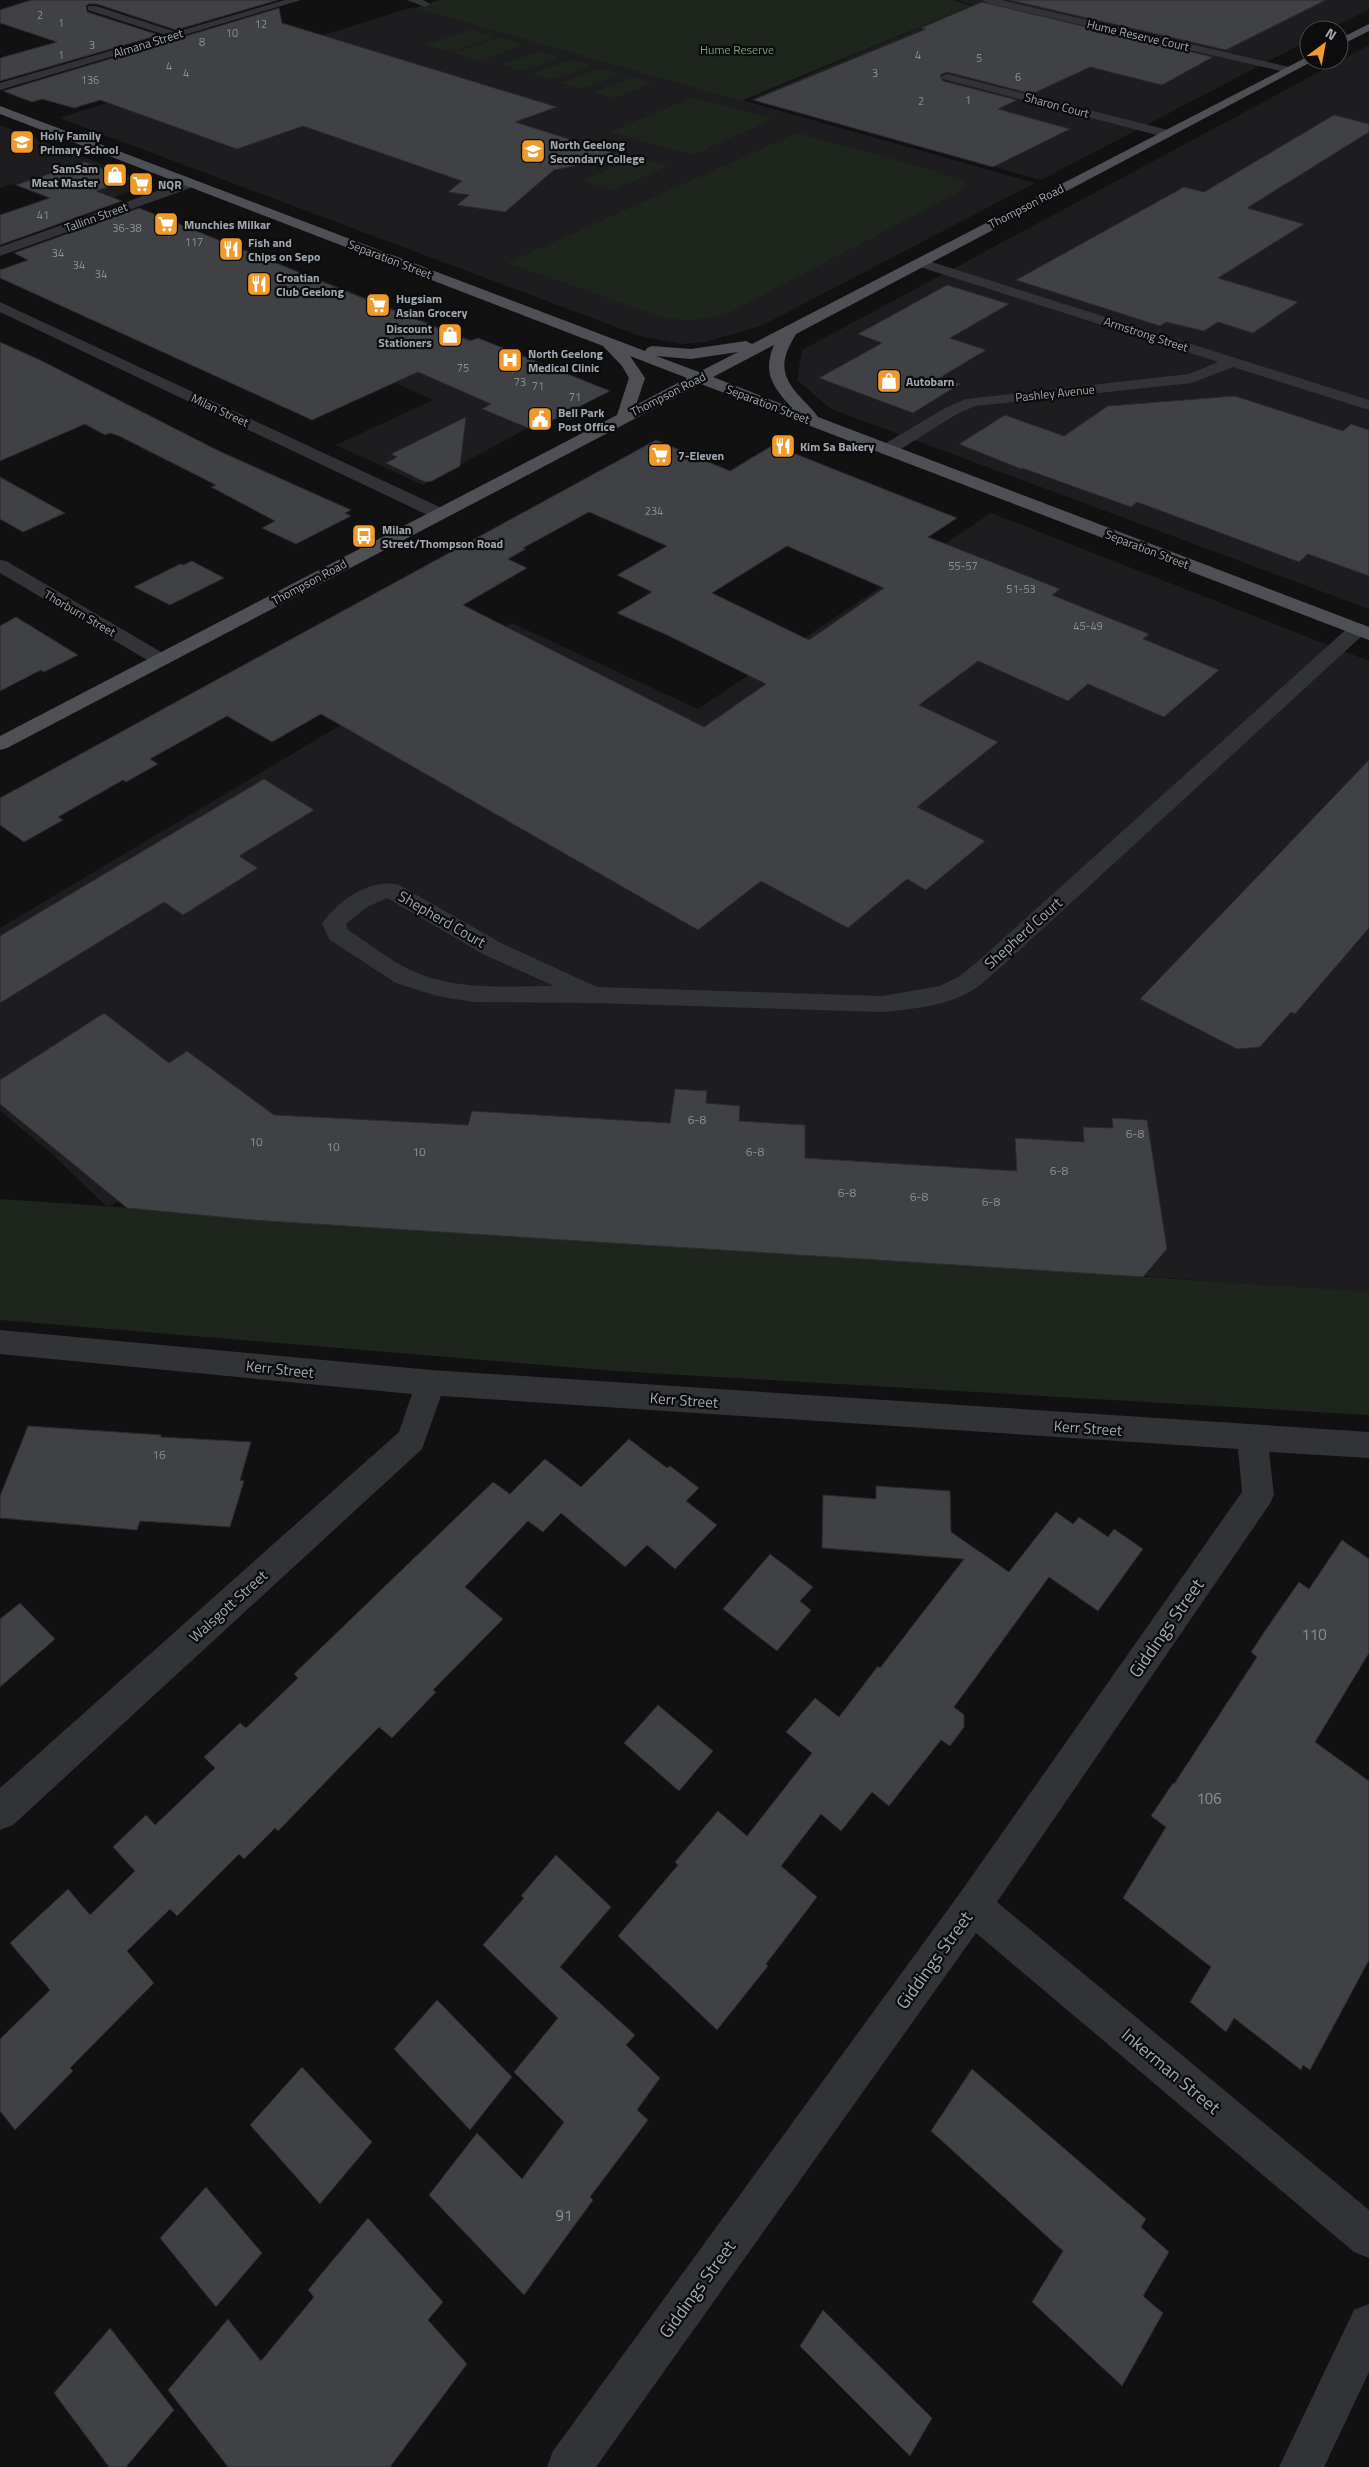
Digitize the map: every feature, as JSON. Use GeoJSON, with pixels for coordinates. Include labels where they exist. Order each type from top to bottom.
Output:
{"type":"FeatureCollection","features":[{"type":"Feature","properties":{"kind":"main road"},"geometry":{"type":"LineString","coordinates":[[1349,38],[1369,27]]}},
{"type":"Feature","properties":{"kind":"main road","name":"Thompson Road"},"geometry":{"type":"LineString","coordinates":[[0,744],[922,263],[1005,216],[1168,134],[1299,64]]}},
{"type":"Feature","properties":{"kind":"main road","name":"Separation Street"},"geometry":{"type":"LineString","coordinates":[[0,110],[1363,631]]}},
{"type":"Feature","properties":{"kind":"main road"},"geometry":{"type":"LineString","coordinates":[[789,332],[778,351],[776,373],[786,392],[814,422]]}},
{"type":"Feature","properties":{"kind":"main road"},"geometry":{"type":"LineString","coordinates":[[604,341],[658,352],[682,354],[723,350],[773,340]]}},
{"type":"Feature","properties":{"kind":"main road"},"geometry":{"type":"LineString","coordinates":[[604,341],[623,358],[637,376],[636,386],[624,417]]}},
{"type":"Feature","properties":{"kind":"street","name":"Almana Street"},"geometry":{"type":"LineString","coordinates":[[0,87],[296,0]]}},
{"type":"Feature","properties":{"kind":"street"},"geometry":{"type":"LineString","coordinates":[[412,0],[425,4]]}},
{"type":"Feature","properties":{"kind":"street","name":"Hume Reserve Court"},"geometry":{"type":"LineString","coordinates":[[987,0],[1289,70]]}},
{"type":"Feature","properties":{"kind":"street"},"geometry":{"type":"LineString","coordinates":[[92,8],[174,35]]}},
{"type":"Feature","properties":{"kind":"street","name":"Sharon Court"},"geometry":{"type":"LineString","coordinates":[[947,77],[1168,134]]}},
{"type":"Feature","properties":{"kind":"street","name":"Tallinn Street"},"geometry":{"type":"LineString","coordinates":[[0,252],[191,183]]}},
{"type":"Feature","properties":{"kind":"street","name":"Armstrong Street"},"geometry":{"type":"LineString","coordinates":[[922,263],[1369,404]]}},
{"type":"Feature","properties":{"kind":"street","name":"Milan Street"},"geometry":{"type":"LineString","coordinates":[[0,306],[440,514]]}},
{"type":"Feature","properties":{"kind":"street","name":"Pashley Avenue"},"geometry":{"type":"LineString","coordinates":[[887,450],[951,411],[972,402],[1192,378],[1233,362]]}},
{"type":"Feature","properties":{"kind":"street","name":"Thorburn Street"},"geometry":{"type":"LineString","coordinates":[[0,566],[161,660]]}},
{"type":"Feature","properties":{"kind":"street","name":"Shepherd Court"},"geometry":{"type":"LineString","coordinates":[[594,995],[492,949],[391,890],[371,894],[338,917],[334,924],[338,934],[390,969],[437,988],[473,994],[594,995],[882,1004],[914,1000],[967,982],[1363,631]]}},
{"type":"Feature","properties":{"kind":"street","name":"Kerr Street"},"geometry":{"type":"LineString","coordinates":[[0,1342],[431,1383],[1252,1439],[1369,1444]]}},
{"type":"Feature","properties":{"kind":"street","name":"Walsgott Street"},"geometry":{"type":"LineString","coordinates":[[0,1812],[411,1440],[431,1383]]}},
{"type":"Feature","properties":{"kind":"street","name":"Giddings Street"},"geometry":{"type":"LineString","coordinates":[[570,2467],[973,1906],[1258,1495],[1252,1439]]}},
{"type":"Feature","properties":{"kind":"street","name":"Inkerman Street"},"geometry":{"type":"LineString","coordinates":[[973,1906],[1369,2237]]}},
{"type":"Feature","properties":{"kind":"street"},"geometry":{"type":"LineString","coordinates":[[1301,2467],[1369,2325]]}},
{"type":"Feature","properties":{"kind":"shaded area"},"geometry":{"type":"Polygon","coordinates":[[[957,0],[1369,0],[1369,9],[1348,20],[1299,20],[1299,45],[1041,180],[751,99],[972,5],[957,0]]]}},
{"type":"Feature","properties":{"kind":"shaded area","name":"North Geelong Secondary College"},"geometry":{"type":"Polygon","coordinates":[[[413,7],[1035,183],[761,326],[705,342],[681,344],[640,336],[59,118],[413,7]]]}},
{"type":"Feature","properties":{"kind":"shaded area"},"geometry":{"type":"Polygon","coordinates":[[[1369,45],[1369,609],[831,409],[797,380],[802,350],[1323,70],[1349,70],[1349,56],[1369,45]]]}},
{"type":"Feature","properties":{"kind":"shaded area"},"geometry":{"type":"Polygon","coordinates":[[[0,125],[145,180],[142,187],[80,211],[13,184],[0,188],[0,125]]]}},
{"type":"Feature","properties":{"kind":"shaded area"},"geometry":{"type":"Polygon","coordinates":[[[144,210],[508,354],[533,425],[423,485],[336,445],[433,400],[74,236],[144,210]]]}},
{"type":"Feature","properties":{"kind":"shaded area"},"geometry":{"type":"Polygon","coordinates":[[[991,513],[1369,661],[1369,1293],[121,1200],[107,1207],[52,1154],[0,1111],[0,928],[512,623],[698,709],[991,513]]]}},
{"type":"Feature","properties":{"kind":"green space","name":"Hume Reserve"},"geometry":{"type":"Polygon","coordinates":[[[439,0],[953,0],[971,6],[741,101],[415,8],[439,0]]]}},
{"type":"Feature","properties":{"kind":"green space"},"geometry":{"type":"Polygon","coordinates":[[[470,30],[495,37],[450,52],[425,45],[470,30]]]}},
{"type":"Feature","properties":{"kind":"green space"},"geometry":{"type":"Polygon","coordinates":[[[499,38],[524,45],[480,61],[454,53],[499,38]]]}},
{"type":"Feature","properties":{"kind":"green space"},"geometry":{"type":"Polygon","coordinates":[[[541,51],[560,57],[521,71],[501,65],[541,51]]]}},
{"type":"Feature","properties":{"kind":"green space"},"geometry":{"type":"Polygon","coordinates":[[[571,60],[590,65],[551,80],[531,74],[571,60]]]}},
{"type":"Feature","properties":{"kind":"green space"},"geometry":{"type":"Polygon","coordinates":[[[601,68],[621,74],[581,89],[561,83],[601,68]]]}},
{"type":"Feature","properties":{"kind":"green space"},"geometry":{"type":"Polygon","coordinates":[[[633,77],[653,83],[614,98],[593,92],[633,77]]]}},
{"type":"Feature","properties":{"kind":"green space"},"geometry":{"type":"Polygon","coordinates":[[[693,97],[773,119],[693,155],[610,132],[693,97]]]}},
{"type":"Feature","properties":{"kind":"green space"},"geometry":{"type":"Polygon","coordinates":[[[797,133],[933,170],[966,183],[961,191],[725,315],[717,317],[688,320],[665,318],[507,263],[797,133]]]}},
{"type":"Feature","properties":{"kind":"green space"},"geometry":{"type":"Polygon","coordinates":[[[637,157],[668,166],[613,190],[582,181],[637,157]]]}},
{"type":"Feature","properties":{"kind":"green space"},"geometry":{"type":"Polygon","coordinates":[[[0,1199],[1369,1292],[1369,1415],[615,1371],[0,1320],[0,1199]]]}},
{"type":"Feature","properties":{"kind":"building"},"geometry":{"type":"Polygon","coordinates":[[[31,0],[278,0],[176,30],[97,4],[88,4],[86,6],[87,12],[159,35],[0,81],[0,58],[57,42],[0,23],[0,10],[31,0]]]}},
{"type":"Feature","properties":{"kind":"building"},"geometry":{"type":"Polygon","coordinates":[[[1009,0],[1326,0],[1226,50],[1009,0]]]}},
{"type":"Feature","properties":{"kind":"building"},"geometry":{"type":"Polygon","coordinates":[[[982,2],[1213,57],[1162,85],[1090,67],[1032,94],[947,72],[940,75],[943,81],[1017,100],[998,109],[1070,129],[993,167],[753,100],[926,29],[921,28],[982,2]]]}},
{"type":"Feature","properties":{"kind":"building"},"geometry":{"type":"Polygon","coordinates":[[[279,8],[282,23],[557,107],[515,122],[623,156],[554,170],[505,212],[457,205],[469,195],[448,192],[462,181],[303,126],[237,149],[100,100],[74,108],[42,99],[32,102],[3,91],[279,8]]]}},
{"type":"Feature","properties":{"kind":"building"},"geometry":{"type":"Polygon","coordinates":[[[1334,115],[1369,124],[1369,132],[1247,208],[1304,224],[1218,278],[1298,302],[1253,333],[1218,322],[1204,331],[1166,322],[1160,326],[1016,280],[1184,187],[1204,192],[1334,115]]]}},
{"type":"Feature","properties":{"kind":"building"},"geometry":{"type":"Polygon","coordinates":[[[85,162],[130,179],[96,191],[122,201],[0,245],[0,215],[50,198],[16,185],[85,162]]]}},
{"type":"Feature","properties":{"kind":"building"},"geometry":{"type":"Polygon","coordinates":[[[139,208],[470,341],[478,338],[610,391],[533,430],[482,409],[491,404],[418,372],[312,420],[0,278],[0,270],[28,260],[14,253],[139,208]]]}},
{"type":"Feature","properties":{"kind":"building"},"geometry":{"type":"Polygon","coordinates":[[[947,285],[1009,304],[950,338],[986,350],[941,377],[960,384],[913,413],[819,378],[882,343],[858,334],[947,285]]]}},
{"type":"Feature","properties":{"kind":"building"},"geometry":{"type":"Polygon","coordinates":[[[0,342],[40,360],[219,451],[351,510],[345,513],[351,516],[296,544],[262,528],[275,521],[211,487],[216,485],[119,436],[110,433],[105,435],[85,424],[0,461],[0,342]]]}},
{"type":"Feature","properties":{"kind":"building"},"geometry":{"type":"Polygon","coordinates":[[[1235,396],[1343,431],[1351,424],[1369,430],[1369,576],[1308,554],[1299,562],[1137,502],[1131,507],[1021,469],[959,444],[1005,415],[1064,436],[1108,406],[1235,396]]]}},
{"type":"Feature","properties":{"kind":"building"},"geometry":{"type":"Polygon","coordinates":[[[466,417],[460,466],[432,481],[425,482],[386,463],[397,457],[391,454],[466,417]]]}},
{"type":"Feature","properties":{"kind":"building"},"geometry":{"type":"Polygon","coordinates":[[[656,440],[730,471],[773,445],[957,518],[928,537],[1060,589],[1052,595],[1149,634],[1143,639],[1219,670],[1164,717],[1088,684],[1068,701],[978,661],[919,705],[998,742],[917,807],[985,841],[926,890],[907,879],[848,928],[761,881],[698,930],[321,714],[272,742],[227,716],[150,759],[158,764],[126,782],[123,780],[58,817],[63,820],[24,842],[0,825],[0,798],[656,440]],[[589,512],[523,548],[526,549],[508,559],[527,568],[463,605],[704,727],[766,684],[667,635],[617,613],[652,592],[617,575],[667,546],[589,512]],[[787,546],[712,593],[809,640],[884,588],[787,546]]]}},
{"type":"Feature","properties":{"kind":"building"},"geometry":{"type":"Polygon","coordinates":[[[0,477],[65,513],[23,532],[0,519],[0,477]]]}},
{"type":"Feature","properties":{"kind":"building"},"geometry":{"type":"Polygon","coordinates":[[[192,561],[224,578],[170,605],[134,587],[180,564],[183,565],[192,561]]]}},
{"type":"Feature","properties":{"kind":"building"},"geometry":{"type":"Polygon","coordinates":[[[16,617],[78,655],[44,672],[41,670],[0,691],[0,626],[16,617]]]}},
{"type":"Feature","properties":{"kind":"building"},"geometry":{"type":"Polygon","coordinates":[[[1369,760],[1369,928],[1295,1014],[1291,1012],[1260,1047],[1237,1049],[1140,999],[1369,760]]]}},
{"type":"Feature","properties":{"kind":"building"},"geometry":{"type":"Polygon","coordinates":[[[264,779],[314,810],[239,856],[258,868],[183,915],[164,902],[0,1003],[0,936],[264,779]]]}},
{"type":"Feature","properties":{"kind":"building"},"geometry":{"type":"Polygon","coordinates":[[[104,1013],[169,1063],[187,1051],[274,1115],[468,1125],[472,1111],[670,1123],[675,1089],[707,1091],[706,1103],[740,1106],[739,1121],[805,1125],[805,1158],[1017,1171],[1015,1138],[1084,1142],[1083,1127],[1113,1128],[1112,1118],[1147,1120],[1167,1249],[1143,1277],[252,1220],[127,1208],[0,1104],[0,1080],[104,1013]]]}},
{"type":"Feature","properties":{"kind":"building"},"geometry":{"type":"Polygon","coordinates":[[[28,1426],[251,1442],[240,1480],[244,1481],[230,1527],[140,1521],[137,1530],[0,1518],[0,1496],[28,1426]]]}},
{"type":"Feature","properties":{"kind":"building"},"geometry":{"type":"Polygon","coordinates":[[[629,1439],[667,1468],[670,1466],[699,1488],[686,1501],[717,1525],[675,1569],[647,1545],[625,1567],[561,1513],[543,1532],[528,1521],[465,1587],[503,1619],[433,1690],[436,1692],[392,1738],[379,1727],[278,1831],[275,1828],[244,1859],[239,1854],[177,1916],[170,1909],[127,1951],[154,1983],[70,2068],[73,2071],[15,2130],[0,2111],[0,2039],[50,1990],[10,1943],[68,1889],[90,1915],[135,1871],[113,1847],[146,1815],[155,1825],[215,1768],[204,1757],[240,1723],[246,1728],[298,1678],[294,1674],[493,1482],[510,1494],[545,1459],[581,1487],[629,1439]]]}},
{"type":"Feature","properties":{"kind":"building"},"geometry":{"type":"Polygon","coordinates":[[[876,1486],[950,1491],[951,1532],[1009,1572],[1056,1512],[1073,1524],[1079,1517],[1108,1537],[1114,1529],[1143,1549],[1098,1611],[1049,1577],[954,1707],[964,1715],[964,1727],[950,1746],[941,1740],[889,1806],[872,1792],[841,1831],[821,1814],[781,1866],[817,1897],[766,1964],[768,1966],[717,2030],[618,1936],[678,1865],[675,1862],[718,1811],[747,1836],[812,1753],[786,1732],[815,1698],[839,1717],[878,1666],[880,1668],[964,1559],[822,1548],[823,1495],[876,1499],[876,1486]]]}},
{"type":"Feature","properties":{"kind":"building"},"geometry":{"type":"Polygon","coordinates":[[[1342,1540],[1369,1559],[1369,1653],[1315,1742],[1369,1781],[1369,1960],[1310,2070],[1303,2065],[1301,2070],[1234,2018],[1226,2032],[1190,2002],[1211,1967],[1123,1898],[1166,1827],[1151,1816],[1257,1657],[1251,1652],[1299,1582],[1309,1589],[1342,1540]]]}},
{"type":"Feature","properties":{"kind":"building"},"geometry":{"type":"Polygon","coordinates":[[[770,1554],[813,1587],[800,1601],[811,1610],[777,1651],[723,1609],[770,1554]]]}},
{"type":"Feature","properties":{"kind":"building"},"geometry":{"type":"Polygon","coordinates":[[[20,1603],[55,1639],[0,1687],[0,1619],[20,1603]]]}},
{"type":"Feature","properties":{"kind":"building"},"geometry":{"type":"Polygon","coordinates":[[[658,1705],[713,1751],[679,1791],[624,1743],[658,1705]]]}},
{"type":"Feature","properties":{"kind":"building"},"geometry":{"type":"Polygon","coordinates":[[[556,1855],[611,1907],[560,1967],[635,2035],[626,2045],[660,2078],[637,2110],[648,2120],[590,2197],[593,2200],[524,2295],[429,2195],[477,2133],[522,2179],[564,2122],[514,2072],[558,2018],[483,1945],[524,1898],[521,1896],[556,1855]]]}},
{"type":"Feature","properties":{"kind":"building"},"geometry":{"type":"Polygon","coordinates":[[[437,2000],[512,2077],[470,2130],[394,2049],[437,2000]]]}},
{"type":"Feature","properties":{"kind":"building"},"geometry":{"type":"Polygon","coordinates":[[[302,2067],[372,2142],[320,2204],[250,2125],[302,2067]]]}},
{"type":"Feature","properties":{"kind":"building"},"geometry":{"type":"Polygon","coordinates":[[[972,2069],[1146,2219],[1141,2227],[1169,2252],[1143,2296],[1163,2313],[1122,2386],[1032,2302],[1063,2251],[931,2131],[972,2069]]]}},
{"type":"Feature","properties":{"kind":"building"},"geometry":{"type":"Polygon","coordinates":[[[206,2187],[262,2253],[216,2307],[160,2238],[206,2187]]]}},
{"type":"Feature","properties":{"kind":"building"},"geometry":{"type":"Polygon","coordinates":[[[368,2218],[443,2302],[428,2320],[467,2364],[390,2467],[228,2467],[168,2390],[228,2319],[261,2361],[314,2297],[308,2290],[368,2218]]]}},
{"type":"Feature","properties":{"kind":"building"},"geometry":{"type":"Polygon","coordinates":[[[823,2310],[932,2418],[910,2456],[800,2346],[823,2310]]]}},
{"type":"Feature","properties":{"kind":"building"},"geometry":{"type":"Polygon","coordinates":[[[110,2328],[174,2410],[126,2467],[109,2467],[54,2393],[110,2328]]]}},
{"type":"Feature","properties":{"kind":"place","name":"Holy Family Primary School"},"geometry":{"type":"Point","coordinates":[22,142]}},
{"type":"Feature","properties":{"kind":"place","name":"North Geelong Secondary College"},"geometry":{"type":"Point","coordinates":[533,151]}},
{"type":"Feature","properties":{"kind":"place","name":"SamSam Meat Master"},"geometry":{"type":"Point","coordinates":[115,175]}},
{"type":"Feature","properties":{"kind":"place","name":"NQR"},"geometry":{"type":"Point","coordinates":[141,184]}},
{"type":"Feature","properties":{"kind":"place","name":"Munchies Milkar"},"geometry":{"type":"Point","coordinates":[166,224]}},
{"type":"Feature","properties":{"kind":"place","name":"Fish and Chips on Sepo"},"geometry":{"type":"Point","coordinates":[231,249]}},
{"type":"Feature","properties":{"kind":"place","name":"Croatian Club Geelong"},"geometry":{"type":"Point","coordinates":[259,284]}},
{"type":"Feature","properties":{"kind":"place","name":"Hugsiam Asian Grocery"},"geometry":{"type":"Point","coordinates":[378,305]}},
{"type":"Feature","properties":{"kind":"place","name":"Discount Stationers"},"geometry":{"type":"Point","coordinates":[450,335]}},
{"type":"Feature","properties":{"kind":"place","name":"North Geelong Medical Clinic"},"geometry":{"type":"Point","coordinates":[510,360]}},
{"type":"Feature","properties":{"kind":"place","name":"Autobarn"},"geometry":{"type":"Point","coordinates":[889,381]}},
{"type":"Feature","properties":{"kind":"place","name":"Bell Park Post Office"},"geometry":{"type":"Point","coordinates":[540,419]}},
{"type":"Feature","properties":{"kind":"place","name":"Kim Sa Bakery"},"geometry":{"type":"Point","coordinates":[783,446]}},
{"type":"Feature","properties":{"kind":"place","name":"7-Eleven"},"geometry":{"type":"Point","coordinates":[660,455]}},
{"type":"Feature","properties":{"kind":"place","name":"Milan Street/Thompson Road"},"geometry":{"type":"Point","coordinates":[364,536]}}]}
